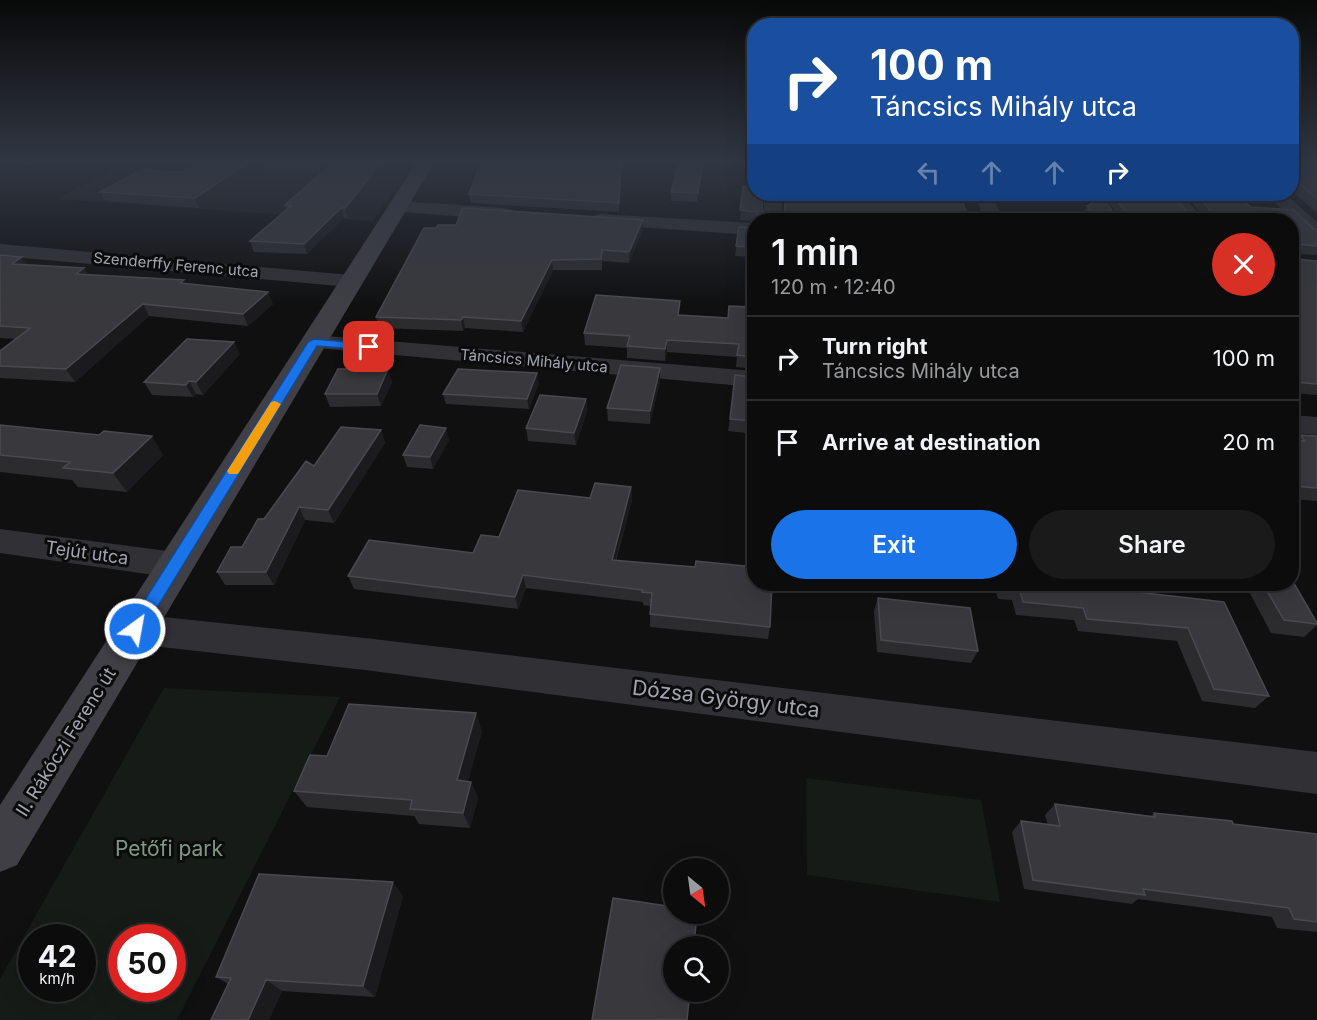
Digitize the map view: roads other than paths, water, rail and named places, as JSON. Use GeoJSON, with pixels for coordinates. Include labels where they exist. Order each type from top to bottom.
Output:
{"type":"FeatureCollection","features":[{"type":"Feature","properties":{"kind":"main road","name":"II. Rákóczi Ferenc út"},"geometry":{"type":"LineString","coordinates":[[0,849],[395,211]]}},
{"type":"Feature","properties":{"kind":"street"},"geometry":{"type":"LineString","coordinates":[[456,211],[528,215]]}},
{"type":"Feature","properties":{"kind":"street"},"geometry":{"type":"LineString","coordinates":[[1299,216],[1317,232]]}},
{"type":"Feature","properties":{"kind":"street"},"geometry":{"type":"LineString","coordinates":[[586,219],[747,229]]}},
{"type":"Feature","properties":{"kind":"street","name":"Szenderffy Ferenc utca"},"geometry":{"type":"LineString","coordinates":[[0,250],[351,281]]}},
{"type":"Feature","properties":{"kind":"street","name":"Táncsics Mihály utca"},"geometry":{"type":"LineString","coordinates":[[314,342],[747,378]]}},
{"type":"Feature","properties":{"kind":"street"},"geometry":{"type":"LineString","coordinates":[[1299,425],[1317,426]]}},
{"type":"Feature","properties":{"kind":"street","name":"Tejút utca"},"geometry":{"type":"LineString","coordinates":[[0,541],[175,565]]}},
{"type":"Feature","properties":{"kind":"street","name":"Dózsa György utca"},"geometry":{"type":"LineString","coordinates":[[135,629],[365,654],[1317,772]]}},
{"type":"Feature","properties":{"kind":"park label","name":"Petőfi park"},"geometry":{"type":"Point","coordinates":[169,849]}}]}
